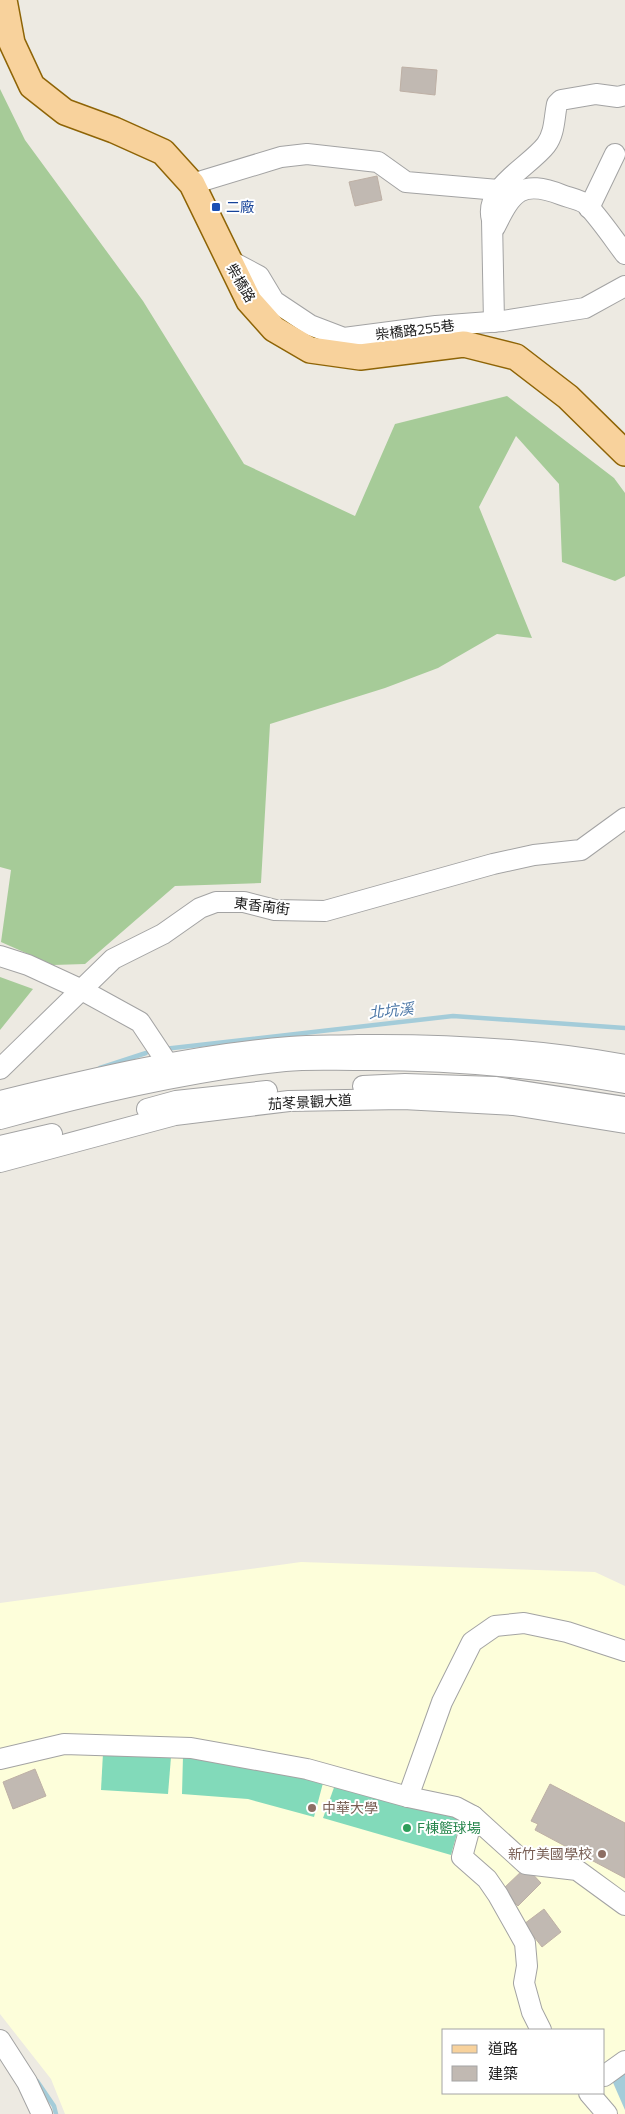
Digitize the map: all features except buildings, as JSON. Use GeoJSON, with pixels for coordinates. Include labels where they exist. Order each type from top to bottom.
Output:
{"type":"FeatureCollection","features":[{"type":"Feature","properties":{"kind":"main road","name":"柴橋路"},"geometry":{"type":"LineString","coordinates":[[4,0],[12,43],[32,86],[66,112],[114,130],[163,152],[192,184],[248,301],[274,329],[310,350],[360,357],[464,344],[516,357],[568,397],[625,453]]}},
{"type":"Feature","properties":{"kind":"street"},"geometry":{"type":"LineString","coordinates":[[494,322],[491,201],[498,190],[546,145],[555,121],[557,104],[561,100],[596,94],[625,96]]}},
{"type":"Feature","properties":{"kind":"street"},"geometry":{"type":"LineString","coordinates":[[192,184],[280,158],[307,154],[378,162],[406,182],[498,190]]}},
{"type":"Feature","properties":{"kind":"street"},"geometry":{"type":"LineString","coordinates":[[589,208],[615,154]]}},
{"type":"Feature","properties":{"kind":"street"},"geometry":{"type":"LineString","coordinates":[[491,234],[506,204],[522,190],[530,188],[555,192],[586,204],[625,254]]}},
{"type":"Feature","properties":{"kind":"street","name":"柴橋路255巷"},"geometry":{"type":"LineString","coordinates":[[227,259],[259,276],[274,301],[310,325],[344,338],[494,322],[585,308],[625,286]]}},
{"type":"Feature","properties":{"kind":"street","name":"東香南街"},"geometry":{"type":"LineString","coordinates":[[0,1069],[80,989],[113,959],[163,934],[200,908],[216,902],[244,902],[274,910],[325,911],[534,854],[581,850],[625,818]]}},
{"type":"Feature","properties":{"kind":"street"},"geometry":{"type":"LineString","coordinates":[[0,956],[28,965],[80,989],[140,1022],[172,1071]]}},
{"type":"Feature","properties":{"kind":"street"},"geometry":{"type":"LineString","coordinates":[[0,1119],[172,1071],[291,1047],[400,1044],[498,1048],[585,1058],[625,1065]]}},
{"type":"Feature","properties":{"kind":"street"},"geometry":{"type":"LineString","coordinates":[[340,1046],[422,1060]]}},
{"type":"Feature","properties":{"kind":"street"},"geometry":{"type":"LineString","coordinates":[[0,1101],[126,1070],[172,1071],[287,1061],[422,1060],[507,1066],[581,1075],[625,1083]]}},
{"type":"Feature","properties":{"kind":"street","name":"茄苳景觀大道"},"geometry":{"type":"LineString","coordinates":[[0,1146],[175,1108],[290,1088],[405,1084],[495,1087],[625,1107]]}},
{"type":"Feature","properties":{"kind":"street","name":"茄苳景觀大道"},"geometry":{"type":"LineString","coordinates":[[0,1162],[175,1108],[289,1101],[403,1098],[513,1105],[625,1123]]}},
{"type":"Feature","properties":{"kind":"street"},"geometry":{"type":"LineString","coordinates":[[574,1098],[625,1114]]}},
{"type":"Feature","properties":{"kind":"street"},"geometry":{"type":"LineString","coordinates":[[408,1797],[442,1702],[472,1642],[495,1626],[524,1623],[567,1632],[625,1651]]}},
{"type":"Feature","properties":{"kind":"street"},"geometry":{"type":"LineString","coordinates":[[0,1759],[64,1744],[191,1748],[307,1769],[408,1797],[456,1807],[473,1816],[526,1864],[577,1870],[625,1904]]}},
{"type":"Feature","properties":{"kind":"street"},"geometry":{"type":"LineString","coordinates":[[473,1816],[462,1857],[487,1879],[498,1894],[524,1943],[527,1966],[524,1983],[532,2012],[540,2029]]}},
{"type":"Feature","properties":{"kind":"street"},"geometry":{"type":"LineString","coordinates":[[0,2040],[27,2082],[42,2114]]}},
{"type":"Feature","properties":{"kind":"street"},"geometry":{"type":"LineString","coordinates":[[605,2075],[625,2062]]}},
{"type":"Feature","properties":{"kind":"street"},"geometry":{"type":"LineString","coordinates":[[589,2094],[607,2114]]}},
{"type":"Feature","properties":{"kind":"shaded area","name":"中華大學"},"geometry":{"type":"Polygon","coordinates":[[[301,1562],[595,1572],[625,1586],[625,2114],[65,2114],[51,2079],[0,2014],[0,1603],[301,1562]]]}},
{"type":"Feature","properties":{"kind":"green space"},"geometry":{"type":"Polygon","coordinates":[[[0,89],[25,140],[143,301],[244,464],[355,516],[395,424],[507,396],[614,478],[625,493],[625,576],[615,581],[562,562],[559,484],[516,436],[479,507],[532,638],[497,634],[438,668],[385,688],[270,724],[261,883],[175,886],[85,964],[53,965],[1,942],[11,870],[0,867],[0,89]]]}},
{"type":"Feature","properties":{"kind":"green space"},"geometry":{"type":"Polygon","coordinates":[[[0,977],[33,989],[0,1030],[0,977]]]}},
{"type":"Feature","properties":{"kind":"green space"},"geometry":{"type":"Polygon","coordinates":[[[103,1753],[171,1757],[168,1794],[101,1790],[103,1753]]]}},
{"type":"Feature","properties":{"kind":"green space"},"geometry":{"type":"Polygon","coordinates":[[[183,1756],[253,1764],[323,1783],[314,1817],[248,1799],[182,1794],[183,1756]]]}},
{"type":"Feature","properties":{"kind":"green space","name":"F棟籃球場"},"geometry":{"type":"Polygon","coordinates":[[[336,1782],[462,1815],[451,1855],[323,1818],[336,1782]]]}},
{"type":"Feature","properties":{"kind":"water"},"geometry":{"type":"Polygon","coordinates":[[[625,2071],[625,2110],[611,2078],[625,2071]]]}},
{"type":"Feature","properties":{"kind":"waterway","name":"北坑溪"},"geometry":{"type":"LineString","coordinates":[[164,1049],[453,1016],[625,1028]]}},
{"type":"Feature","properties":{"kind":"waterway","name":"北坑溪"},"geometry":{"type":"LineString","coordinates":[[100,1068],[146,1053]]}},
{"type":"Feature","properties":{"kind":"waterway"},"geometry":{"type":"LineString","coordinates":[[37,2081],[54,2106],[56,2114]]}},
{"type":"Feature","properties":{"kind":"place","name":"二廠"},"geometry":{"type":"Point","coordinates":[216,207]}},
{"type":"Feature","properties":{"kind":"place","name":"中華大學"},"geometry":{"type":"Point","coordinates":[312,1808]}},
{"type":"Feature","properties":{"kind":"place","name":"F棟籃球場"},"geometry":{"type":"Point","coordinates":[407,1828]}},
{"type":"Feature","properties":{"kind":"place","name":"新竹美國學校"},"geometry":{"type":"Point","coordinates":[602,1854]}}]}
